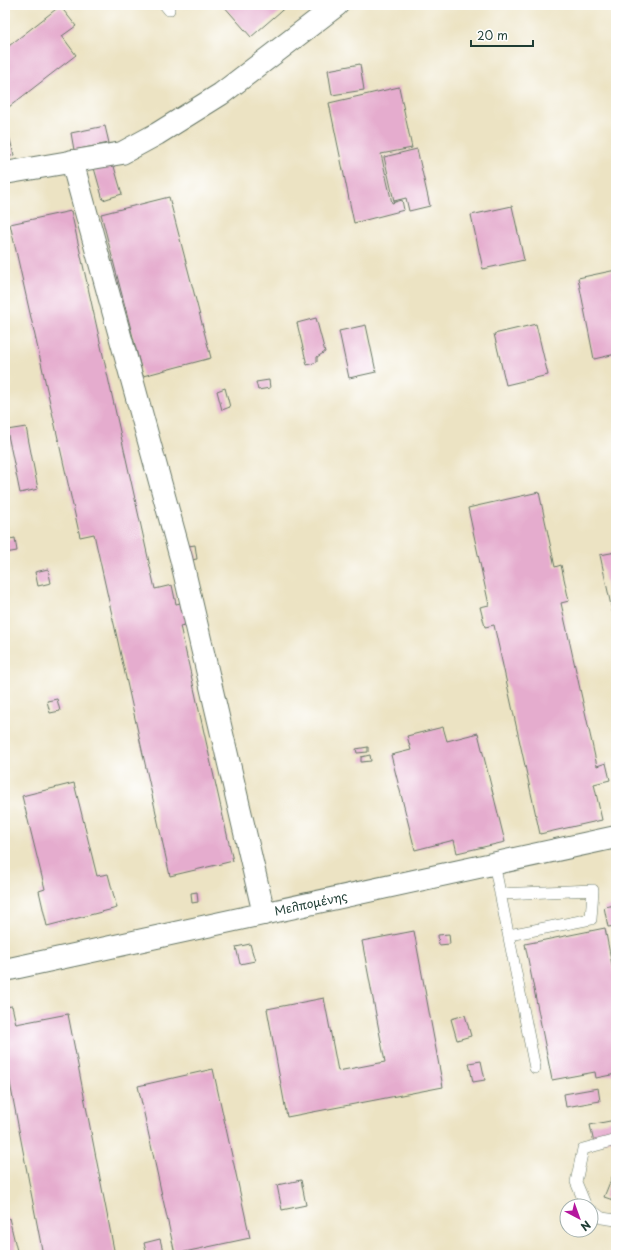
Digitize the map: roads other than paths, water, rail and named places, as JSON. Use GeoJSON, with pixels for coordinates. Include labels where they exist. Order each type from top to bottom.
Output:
{"type":"FeatureCollection","features":[{"type":"Feature","properties":{"kind":"street"},"geometry":{"type":"LineString","coordinates":[[5,173],[122,153],[157,134],[221,94],[337,5]]}},
{"type":"Feature","properties":{"kind":"street"},"geometry":{"type":"LineString","coordinates":[[72,161],[181,558],[264,914]]}},
{"type":"Feature","properties":{"kind":"street","name":"Μελπομένης"},"geometry":{"type":"LineString","coordinates":[[5,970],[616,837]]}},
{"type":"Feature","properties":{"kind":"lane"},"geometry":{"type":"LineString","coordinates":[[494,863],[536,1068]]}},
{"type":"Feature","properties":{"kind":"lane"},"geometry":{"type":"LineString","coordinates":[[500,894],[593,890],[591,919],[509,935]]}},
{"type":"Feature","properties":{"kind":"lane"},"geometry":{"type":"LineString","coordinates":[[583,1198],[576,1182],[583,1149],[616,1140]]}},
{"type":"Feature","properties":{"kind":"lane"},"geometry":{"type":"LineString","coordinates":[[599,1216],[602,1218],[616,1220]]}}]}
